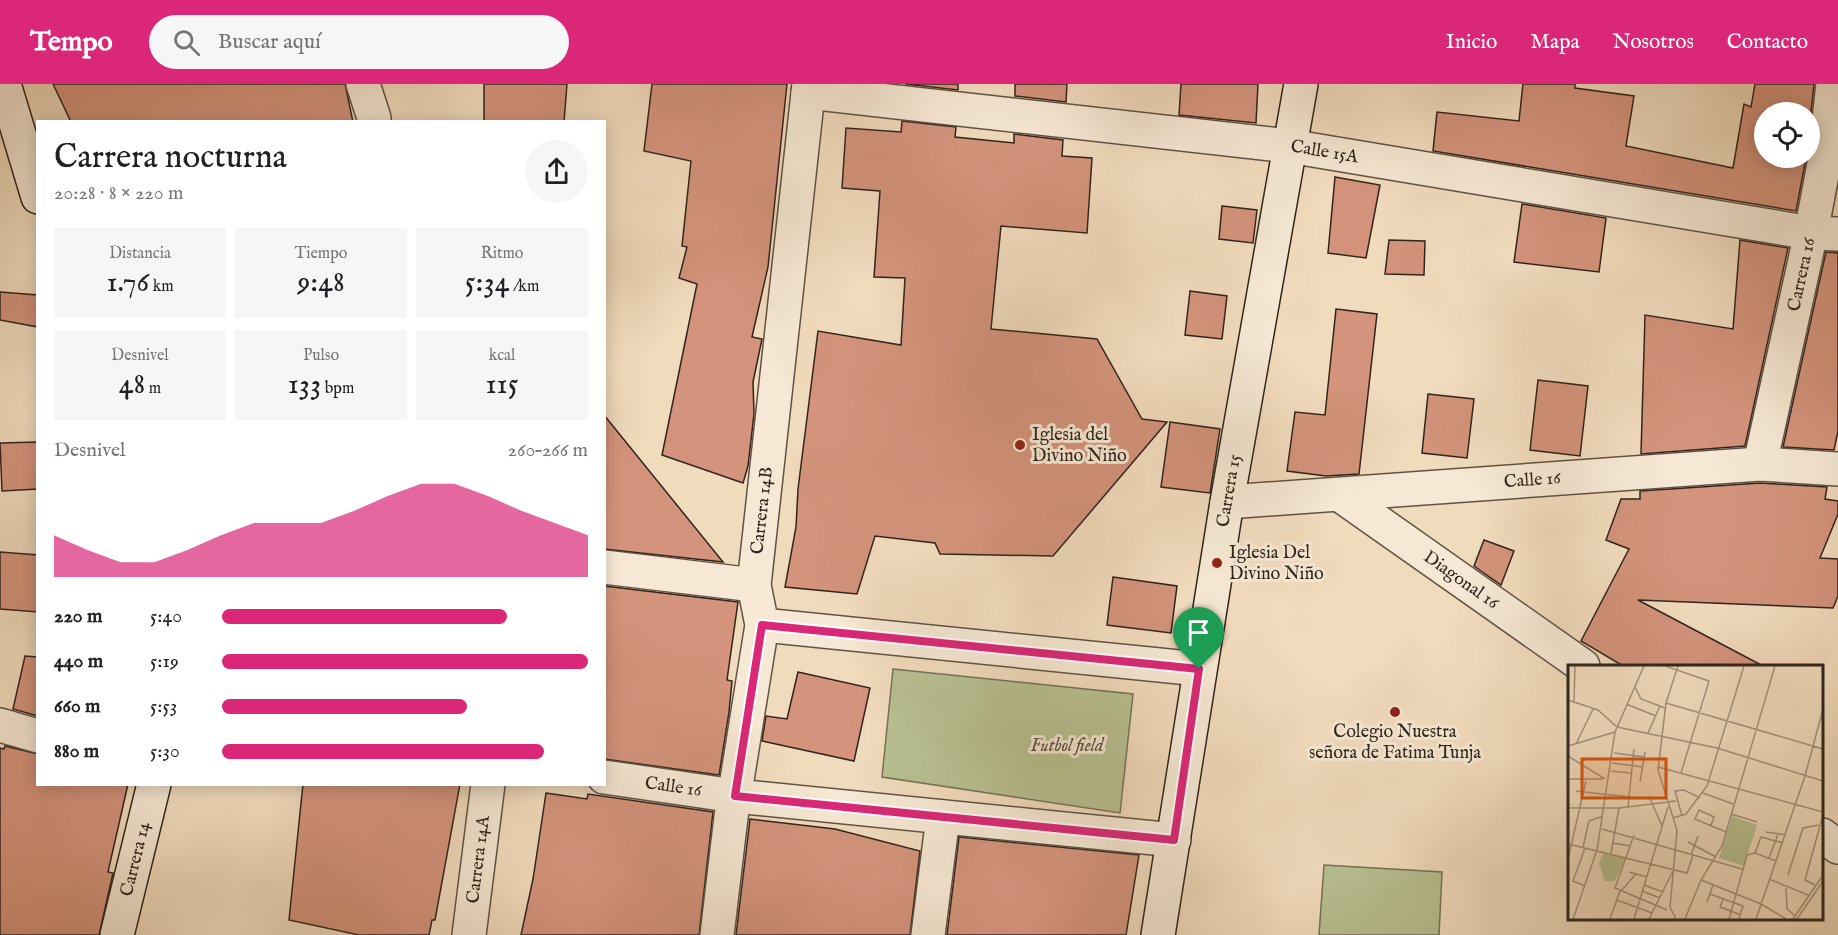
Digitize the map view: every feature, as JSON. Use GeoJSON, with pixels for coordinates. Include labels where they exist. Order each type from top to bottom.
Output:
{"type":"FeatureCollection","features":[{"type":"Feature","properties":{"kind":"street"},"geometry":{"type":"LineString","coordinates":[[4,84],[36,190]]}},
{"type":"Feature","properties":{"kind":"street"},"geometry":{"type":"LineString","coordinates":[[363,84],[374,118]]}},
{"type":"Feature","properties":{"kind":"street","name":"Carrera 15"},"geometry":{"type":"LineString","coordinates":[[1158,935],[1227,502],[1301,84]]}},
{"type":"Feature","properties":{"kind":"street","name":"Carrera 16"},"geometry":{"type":"LineString","coordinates":[[1760,464],[1825,233],[1824,164],[1833,84]]}},
{"type":"Feature","properties":{"kind":"street","name":"Calle 15A"},"geometry":{"type":"LineString","coordinates":[[809,88],[1289,146],[1825,233]]}},
{"type":"Feature","properties":{"kind":"street","name":"Carrera 14B"},"geometry":{"type":"LineString","coordinates":[[717,935],[735,796],[762,625],[754,585],[809,88]]}},
{"type":"Feature","properties":{"kind":"street","name":"Calle 16"},"geometry":{"type":"LineString","coordinates":[[1227,502],[1760,464],[1838,470]]}},
{"type":"Feature","properties":{"kind":"street","name":"Diagonal 16"},"geometry":{"type":"LineString","coordinates":[[1340,495],[1581,665]]}},
{"type":"Feature","properties":{"kind":"street"},"geometry":{"type":"LineString","coordinates":[[606,567],[754,585]]}},
{"type":"Feature","properties":{"kind":"street"},"geometry":{"type":"LineString","coordinates":[[762,625],[1199,669]]}},
{"type":"Feature","properties":{"kind":"street"},"geometry":{"type":"LineString","coordinates":[[0,725],[36,735]]}},
{"type":"Feature","properties":{"kind":"street","name":"Calle 16"},"geometry":{"type":"LineString","coordinates":[[606,777],[735,796],[1174,840]]}},
{"type":"Feature","properties":{"kind":"street","name":"Carrera 14"},"geometry":{"type":"LineString","coordinates":[[117,935],[154,786]]}},
{"type":"Feature","properties":{"kind":"street","name":"Carrera 14A"},"geometry":{"type":"LineString","coordinates":[[469,935],[488,786]]}},
{"type":"Feature","properties":{"kind":"street"},"geometry":{"type":"LineString","coordinates":[[928,935],[943,817]]}},
{"type":"Feature","properties":{"kind":"street"},"geometry":{"type":"LineString","coordinates":[[1823,836],[1838,847]]}},
{"type":"Feature","properties":{"kind":"green space","name":"Futbol field"},"geometry":{"type":"Polygon","coordinates":[[[893,669],[1133,694],[1120,813],[882,777],[893,669]]]}},
{"type":"Feature","properties":{"kind":"green space"},"geometry":{"type":"Polygon","coordinates":[[[1324,865],[1442,872],[1439,935],[1319,935],[1324,865]]]}},
{"type":"Feature","properties":{"kind":"building"},"geometry":{"type":"Polygon","coordinates":[[[53,84],[345,84],[353,120],[70,120],[53,84]]]}},
{"type":"Feature","properties":{"kind":"building"},"geometry":{"type":"Polygon","coordinates":[[[484,84],[567,84],[564,120],[484,120],[484,84]]]}},
{"type":"Feature","properties":{"kind":"building"},"geometry":{"type":"Polygon","coordinates":[[[652,84],[787,84],[768,267],[752,337],[762,339],[753,382],[754,414],[748,466],[743,483],[662,455],[697,284],[679,278],[687,247],[682,246],[691,161],[644,151],[652,84]]]}},
{"type":"Feature","properties":{"kind":"building"},"geometry":{"type":"Polygon","coordinates":[[[905,84],[958,84],[958,90],[905,84]]]}},
{"type":"Feature","properties":{"kind":"building"},"geometry":{"type":"Polygon","coordinates":[[[1015,84],[1067,84],[1066,102],[1015,96],[1015,84]]]}},
{"type":"Feature","properties":{"kind":"building"},"geometry":{"type":"Polygon","coordinates":[[[1181,84],[1258,84],[1256,123],[1179,115],[1181,84]]]}},
{"type":"Feature","properties":{"kind":"building"},"geometry":{"type":"Polygon","coordinates":[[[1523,84],[1575,84],[1575,88],[1634,96],[1626,146],[1733,168],[1744,104],[1751,107],[1755,84],[1814,84],[1812,102],[1754,102],[1754,168],[1804,168],[1796,211],[1433,151],[1437,112],[1519,121],[1523,84]]]}},
{"type":"Feature","properties":{"kind":"building"},"geometry":{"type":"Polygon","coordinates":[[[902,121],[956,127],[955,137],[1014,143],[1014,134],[1063,140],[1062,156],[1092,158],[1087,233],[1001,226],[991,329],[1097,339],[1142,419],[1167,422],[1053,556],[940,554],[935,543],[875,536],[857,594],[785,587],[796,527],[798,489],[818,331],[901,345],[905,278],[874,277],[880,191],[842,188],[846,128],[901,132],[902,121]]]}},
{"type":"Feature","properties":{"kind":"building"},"geometry":{"type":"Polygon","coordinates":[[[1335,177],[1380,185],[1366,258],[1328,253],[1335,177]]]}},
{"type":"Feature","properties":{"kind":"building"},"geometry":{"type":"Polygon","coordinates":[[[1522,204],[1606,218],[1599,272],[1514,262],[1522,204]]]}},
{"type":"Feature","properties":{"kind":"building"},"geometry":{"type":"Polygon","coordinates":[[[1222,206],[1257,210],[1253,243],[1219,239],[1222,206]]]}},
{"type":"Feature","properties":{"kind":"building"},"geometry":{"type":"Polygon","coordinates":[[[1389,240],[1425,241],[1424,275],[1385,274],[1389,240]]]}},
{"type":"Feature","properties":{"kind":"building"},"geometry":{"type":"Polygon","coordinates":[[[1740,240],[1788,248],[1745,446],[1641,454],[1645,315],[1733,329],[1740,240]]]}},
{"type":"Feature","properties":{"kind":"building"},"geometry":{"type":"Polygon","coordinates":[[[1826,252],[1838,253],[1838,431],[1834,450],[1783,447],[1826,252]]]}},
{"type":"Feature","properties":{"kind":"building"},"geometry":{"type":"Polygon","coordinates":[[[1190,291],[1227,296],[1222,339],[1185,335],[1190,291]]]}},
{"type":"Feature","properties":{"kind":"building"},"geometry":{"type":"Polygon","coordinates":[[[0,292],[36,295],[36,327],[0,320],[0,292]]]}},
{"type":"Feature","properties":{"kind":"building"},"geometry":{"type":"Polygon","coordinates":[[[1336,309],[1377,314],[1359,474],[1326,476],[1287,471],[1295,412],[1325,415],[1336,309]]]}},
{"type":"Feature","properties":{"kind":"building"},"geometry":{"type":"Polygon","coordinates":[[[1538,380],[1588,386],[1580,456],[1530,450],[1538,380]]]}},
{"type":"Feature","properties":{"kind":"building"},"geometry":{"type":"Polygon","coordinates":[[[1428,394],[1474,399],[1467,458],[1422,453],[1428,394]]]}},
{"type":"Feature","properties":{"kind":"building"},"geometry":{"type":"Polygon","coordinates":[[[606,417],[723,562],[606,549],[606,417]]]}},
{"type":"Feature","properties":{"kind":"building"},"geometry":{"type":"Polygon","coordinates":[[[1170,422],[1220,429],[1210,493],[1161,487],[1170,422]]]}},
{"type":"Feature","properties":{"kind":"building"},"geometry":{"type":"Polygon","coordinates":[[[36,442],[36,489],[2,491],[0,443],[36,442]]]}},
{"type":"Feature","properties":{"kind":"building"},"geometry":{"type":"Polygon","coordinates":[[[1760,483],[1827,487],[1825,499],[1838,501],[1838,514],[1820,558],[1838,559],[1838,596],[1833,608],[1638,600],[1761,665],[1621,665],[1581,641],[1629,549],[1606,540],[1621,499],[1640,499],[1640,491],[1760,483]]]}},
{"type":"Feature","properties":{"kind":"building"},"geometry":{"type":"Polygon","coordinates":[[[1484,540],[1514,551],[1501,585],[1474,566],[1484,540]]]}},
{"type":"Feature","properties":{"kind":"building"},"geometry":{"type":"Polygon","coordinates":[[[0,552],[36,555],[36,612],[0,609],[0,552]]]}},
{"type":"Feature","properties":{"kind":"building"},"geometry":{"type":"Polygon","coordinates":[[[1113,577],[1177,586],[1171,633],[1107,625],[1113,577]]]}},
{"type":"Feature","properties":{"kind":"building"},"geometry":{"type":"Polygon","coordinates":[[[606,586],[738,602],[727,680],[732,681],[729,712],[719,775],[606,759],[606,586]]]}},
{"type":"Feature","properties":{"kind":"building"},"geometry":{"type":"Polygon","coordinates":[[[25,656],[36,657],[36,715],[13,709],[25,656]]]}},
{"type":"Feature","properties":{"kind":"building"},"geometry":{"type":"Polygon","coordinates":[[[798,672],[870,688],[854,761],[762,741],[766,716],[787,719],[798,672]]]}},
{"type":"Feature","properties":{"kind":"building"},"geometry":{"type":"Polygon","coordinates":[[[5,746],[36,754],[36,786],[128,786],[108,872],[113,873],[99,935],[0,935],[0,748],[4,749],[5,746]]]}},
{"type":"Feature","properties":{"kind":"building"},"geometry":{"type":"Polygon","coordinates":[[[303,786],[460,786],[435,920],[432,920],[429,935],[359,935],[289,920],[303,786]]]}},
{"type":"Feature","properties":{"kind":"building"},"geometry":{"type":"Polygon","coordinates":[[[546,793],[587,799],[588,794],[713,812],[699,935],[521,935],[533,879],[546,793]]]}},
{"type":"Feature","properties":{"kind":"building"},"geometry":{"type":"Polygon","coordinates":[[[750,819],[835,829],[920,851],[910,935],[736,935],[750,819]]]}},
{"type":"Feature","properties":{"kind":"building"},"geometry":{"type":"Polygon","coordinates":[[[959,837],[1139,855],[1126,935],[947,935],[959,837]]]}},
{"type":"Feature","properties":{"kind":"place","name":"Iglesia del Divino Niño"},"geometry":{"type":"Point","coordinates":[1020,445]}},
{"type":"Feature","properties":{"kind":"place","name":"Iglesia Del Divino Niño"},"geometry":{"type":"Point","coordinates":[1217,563]}},
{"type":"Feature","properties":{"kind":"place","name":"Colegio Nuestra señora de Fatima Tunja"},"geometry":{"type":"Point","coordinates":[1395,712]}},
{"type":"Feature","properties":{"kind":"route"},"geometry":{"type":"LineString","coordinates":[[762,625],[1199,669],[1174,840],[735,796],[762,625]]}}]}
